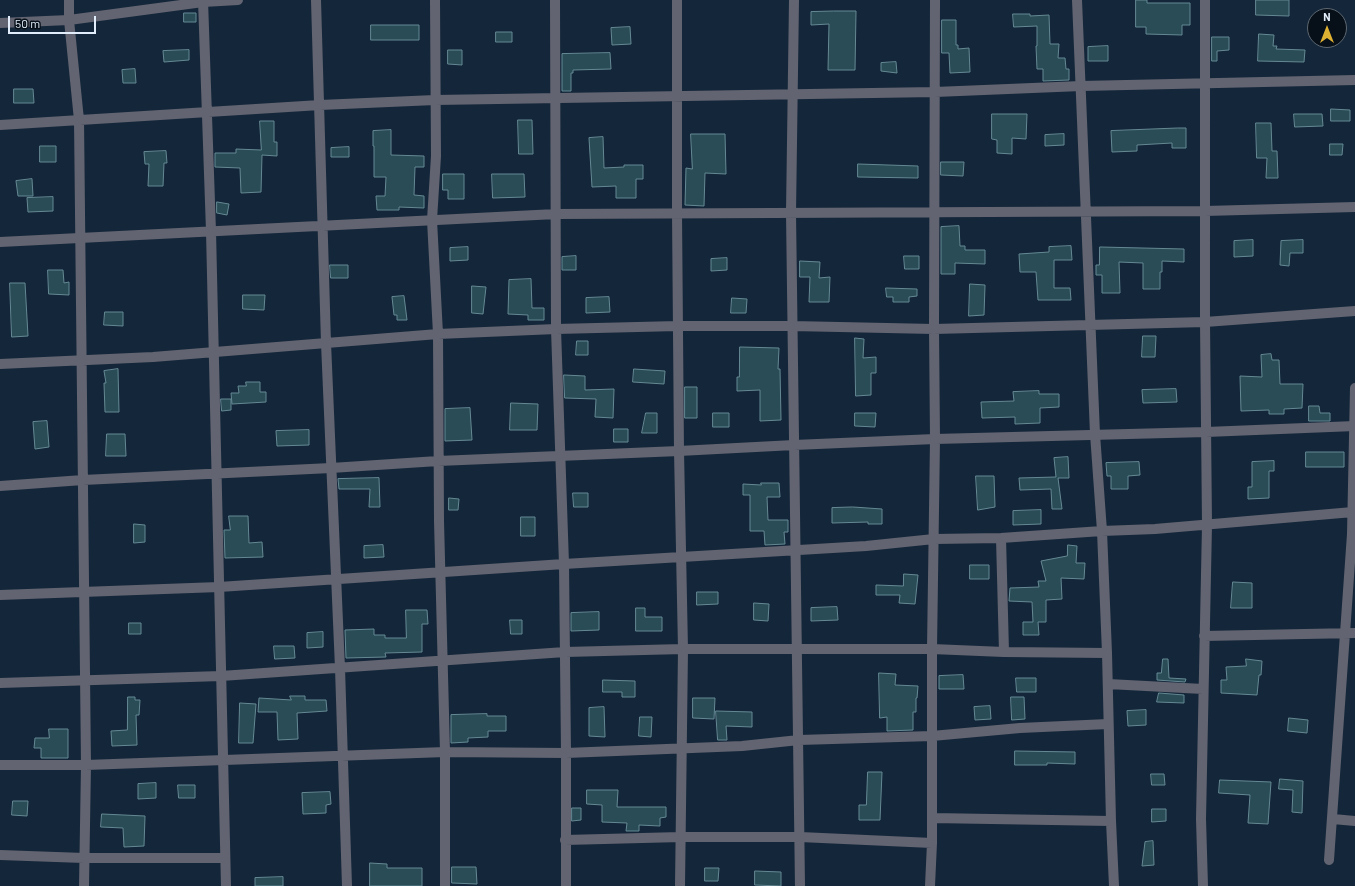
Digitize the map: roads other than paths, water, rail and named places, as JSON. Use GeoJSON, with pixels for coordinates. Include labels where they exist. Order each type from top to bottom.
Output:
{"type":"FeatureCollection","features":[{"type":"Feature","properties":{"kind":"street"},"geometry":{"type":"LineString","coordinates":[[69,0],[69,20],[79,120],[86,764],[84,886]]}},
{"type":"Feature","properties":{"kind":"street"},"geometry":{"type":"LineString","coordinates":[[0,23],[69,20],[203,1],[238,0]]}},
{"type":"Feature","properties":{"kind":"street"},"geometry":{"type":"LineString","coordinates":[[316,0],[326,343],[340,668],[347,886]]}},
{"type":"Feature","properties":{"kind":"street"},"geometry":{"type":"LineString","coordinates":[[435,0],[436,156],[432,220],[438,334],[438,461],[445,752],[444,886]]}},
{"type":"Feature","properties":{"kind":"street"},"geometry":{"type":"LineString","coordinates":[[555,0],[556,329],[564,564],[566,886]]}},
{"type":"Feature","properties":{"kind":"street"},"geometry":{"type":"LineString","coordinates":[[677,0],[679,451],[684,649],[681,748],[680,886]]}},
{"type":"Feature","properties":{"kind":"street"},"geometry":{"type":"LineString","coordinates":[[794,0],[791,213],[800,886]]}},
{"type":"Feature","properties":{"kind":"street"},"geometry":{"type":"LineString","coordinates":[[930,886],[932,843],[932,649],[935,439],[935,0]]}},
{"type":"Feature","properties":{"kind":"street"},"geometry":{"type":"LineString","coordinates":[[1077,0],[1096,434],[1102,531],[1114,886]]}},
{"type":"Feature","properties":{"kind":"street"},"geometry":{"type":"LineString","coordinates":[[1203,886],[1201,819],[1207,525],[1205,322],[1205,0]]}},
{"type":"Feature","properties":{"kind":"street"},"geometry":{"type":"LineString","coordinates":[[203,1],[214,352],[226,886]]}},
{"type":"Feature","properties":{"kind":"street"},"geometry":{"type":"LineString","coordinates":[[0,124],[207,113],[320,105],[435,100],[935,92],[1081,86],[1355,80]]}},
{"type":"Feature","properties":{"kind":"street"},"geometry":{"type":"LineString","coordinates":[[0,242],[556,214],[1205,211],[1355,207]]}},
{"type":"Feature","properties":{"kind":"street"},"geometry":{"type":"LineString","coordinates":[[0,364],[82,361],[214,352],[438,334],[556,329],[678,326],[934,328],[1205,322],[1355,311]]}},
{"type":"Feature","properties":{"kind":"street"},"geometry":{"type":"LineString","coordinates":[[1329,860],[1350,633],[1355,388]]}},
{"type":"Feature","properties":{"kind":"street"},"geometry":{"type":"LineString","coordinates":[[0,486],[83,480],[331,468],[438,461],[794,445],[935,439],[1206,432],[1354,426]]}},
{"type":"Feature","properties":{"kind":"street"},"geometry":{"type":"LineString","coordinates":[[0,595],[219,587],[564,564],[795,551],[934,539],[1001,538],[1207,525],[1353,512]]}},
{"type":"Feature","properties":{"kind":"street"},"geometry":{"type":"LineString","coordinates":[[1001,538],[1004,652]]}},
{"type":"Feature","properties":{"kind":"street"},"geometry":{"type":"LineString","coordinates":[[1204,636],[1350,633]]}},
{"type":"Feature","properties":{"kind":"street"},"geometry":{"type":"LineString","coordinates":[[0,683],[221,676],[565,652],[798,648],[1107,653]]}},
{"type":"Feature","properties":{"kind":"street"},"geometry":{"type":"LineString","coordinates":[[1108,684],[1203,689]]}},
{"type":"Feature","properties":{"kind":"street"},"geometry":{"type":"LineString","coordinates":[[0,765],[86,764],[445,752],[566,753],[742,746],[799,740],[932,736],[1020,728],[1108,724]]}},
{"type":"Feature","properties":{"kind":"street"},"geometry":{"type":"LineString","coordinates":[[932,818],[1111,821]]}},
{"type":"Feature","properties":{"kind":"street"},"geometry":{"type":"LineString","coordinates":[[1333,819],[1355,821]]}},
{"type":"Feature","properties":{"kind":"street"},"geometry":{"type":"LineString","coordinates":[[565,840],[681,837],[800,837],[932,843]]}},
{"type":"Feature","properties":{"kind":"street"},"geometry":{"type":"LineString","coordinates":[[0,855],[84,858],[225,858]]}}]}
